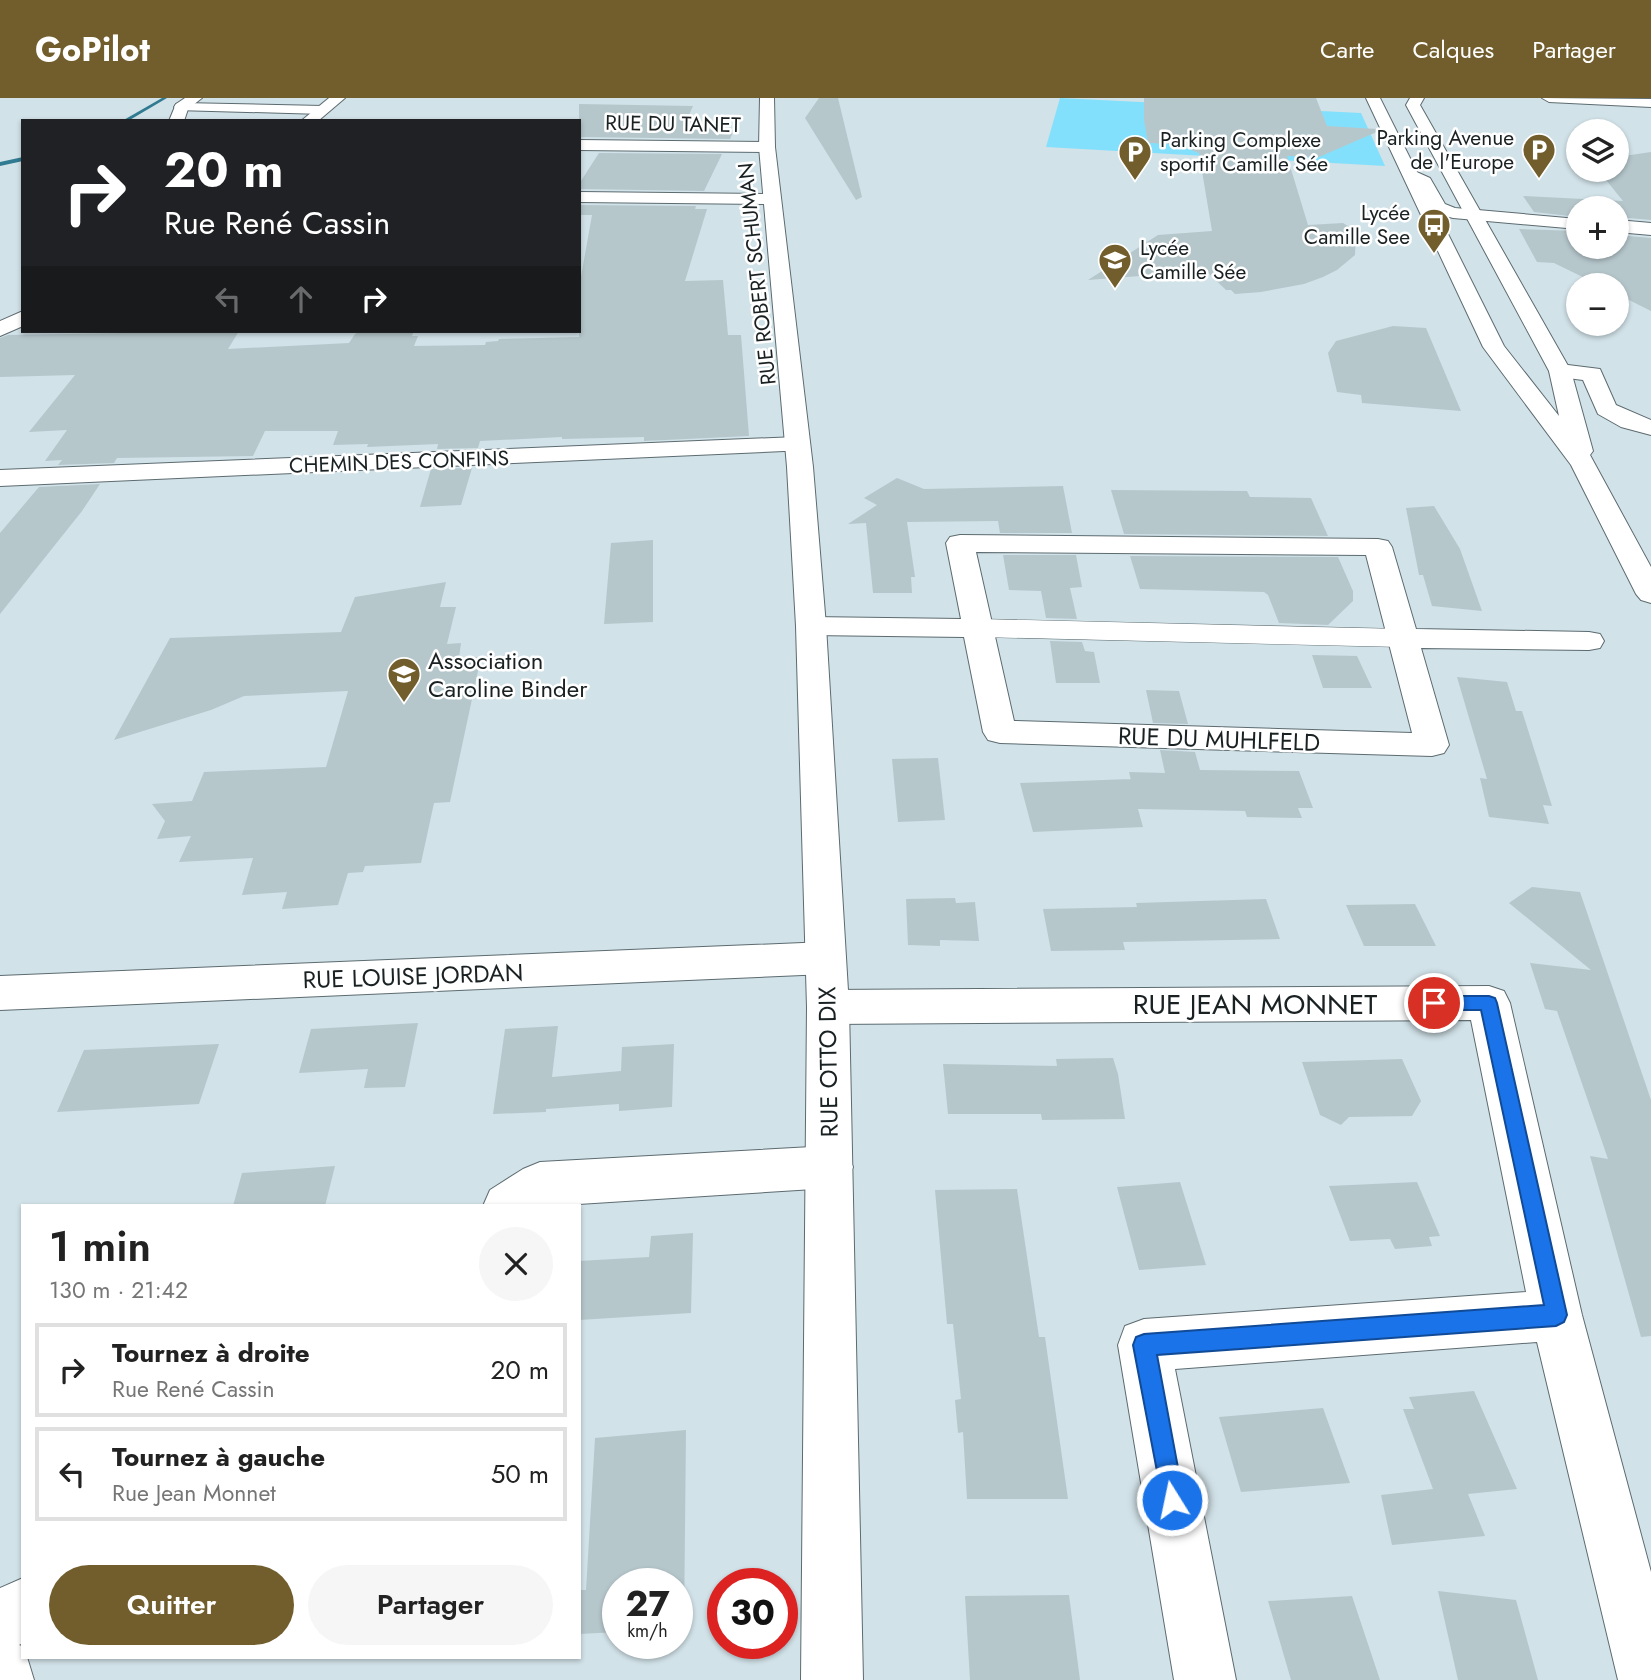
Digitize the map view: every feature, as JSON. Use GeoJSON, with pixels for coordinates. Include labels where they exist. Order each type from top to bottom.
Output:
{"type":"FeatureCollection","features":[{"type":"Feature","properties":{"kind":"street"},"geometry":{"type":"LineString","coordinates":[[179,114],[195,98]]}},
{"type":"Feature","properties":{"kind":"street"},"geometry":{"type":"LineString","coordinates":[[311,119],[338,98]]}},
{"type":"Feature","properties":{"kind":"street","name":"RUE ROBERT SCHUMAN"},"geometry":{"type":"LineString","coordinates":[[767,98],[767,147],[797,445]]}},
{"type":"Feature","properties":{"kind":"street"},"geometry":{"type":"LineString","coordinates":[[1373,98],[1494,347],[1583,464],[1651,594]]}},
{"type":"Feature","properties":{"kind":"street"},"geometry":{"type":"LineString","coordinates":[[1384,98],[1407,98],[1413,105],[1560,371],[1583,464]]}},
{"type":"Feature","properties":{"kind":"street"},"geometry":{"type":"LineString","coordinates":[[1549,98],[1651,103]]}},
{"type":"Feature","properties":{"kind":"street"},"geometry":{"type":"LineString","coordinates":[[179,114],[323,110]]}},
{"type":"Feature","properties":{"kind":"street","name":"RUE DU TANET"},"geometry":{"type":"LineString","coordinates":[[581,145],[767,147]]}},
{"type":"Feature","properties":{"kind":"street"},"geometry":{"type":"LineString","coordinates":[[1410,174],[1424,182],[1438,208],[1474,217],[1566,223]]}},
{"type":"Feature","properties":{"kind":"street"},"geometry":{"type":"LineString","coordinates":[[581,197],[772,199]]}},
{"type":"Feature","properties":{"kind":"street"},"geometry":{"type":"LineString","coordinates":[[1629,227],[1651,229]]}},
{"type":"Feature","properties":{"kind":"street"},"geometry":{"type":"LineString","coordinates":[[0,330],[21,318]]}},
{"type":"Feature","properties":{"kind":"street"},"geometry":{"type":"LineString","coordinates":[[1560,371],[1592,374],[1606,409],[1641,425]]}},
{"type":"Feature","properties":{"kind":"street","name":"CHEMIN DES CONFINS"},"geometry":{"type":"LineString","coordinates":[[2,480],[797,445]]}},
{"type":"Feature","properties":{"kind":"street","name":"RUE OTTO DIX"},"geometry":{"type":"LineString","coordinates":[[797,445],[811,626],[828,1007],[832,1680]]}},
{"type":"Feature","properties":{"kind":"street","name":"RUE DU MUHLFELD"},"geometry":{"type":"LineString","coordinates":[[960,543],[1378,547],[1402,638],[1432,745],[1000,732],[960,543]]}},
{"type":"Feature","properties":{"kind":"street"},"geometry":{"type":"LineString","coordinates":[[811,626],[1589,641]]}},
{"type":"Feature","properties":{"kind":"street","name":"RUE LOUISE JORDAN"},"geometry":{"type":"LineString","coordinates":[[0,993],[826,958]]}},
{"type":"Feature","properties":{"kind":"street","name":"RUE JEAN MONNET"},"geometry":{"type":"LineString","coordinates":[[828,1007],[1489,1003],[1556,1315],[1649,1680]]}},
{"type":"Feature","properties":{"kind":"street"},"geometry":{"type":"LineString","coordinates":[[510,1204],[540,1184],[830,1167]]}},
{"type":"Feature","properties":{"kind":"street"},"geometry":{"type":"LineString","coordinates":[[1205,1680],[1144,1345],[1556,1315]]}},
{"type":"Feature","properties":{"kind":"street"},"geometry":{"type":"LineString","coordinates":[[0,1622],[21,1609]]}},
{"type":"Feature","properties":{"kind":"street"},"geometry":{"type":"LineString","coordinates":[[0,1668],[3,1680]]}},
{"type":"Feature","properties":{"kind":"shaded area"},"geometry":{"type":"Polygon","coordinates":[[[1060,98],[1361,113],[1385,166],[1046,147],[1060,98]]]}},
{"type":"Feature","properties":{"kind":"building"},"geometry":{"type":"Polygon","coordinates":[[[819,98],[838,98],[862,197],[856,200],[805,118],[819,98]]]}},
{"type":"Feature","properties":{"kind":"building"},"geometry":{"type":"Polygon","coordinates":[[[1144,98],[1316,98],[1327,126],[1377,129],[1379,131],[1319,157],[1287,156],[1308,225],[1343,223],[1356,231],[1355,255],[1337,270],[1323,277],[1304,284],[1261,292],[1235,294],[1226,290],[1206,271],[1088,280],[1158,235],[1212,231],[1199,153],[1176,144],[1148,143],[1144,98]]]}},
{"type":"Feature","properties":{"kind":"building"},"geometry":{"type":"Polygon","coordinates":[[[579,104],[693,106],[683,129],[734,130],[730,139],[581,137],[579,104]]]}},
{"type":"Feature","properties":{"kind":"building"},"geometry":{"type":"Polygon","coordinates":[[[1651,152],[1651,220],[1629,218],[1629,196],[1619,196],[1608,182],[1629,182],[1629,155],[1651,152]]]}},
{"type":"Feature","properties":{"kind":"building"},"geometry":{"type":"Polygon","coordinates":[[[599,153],[722,154],[704,191],[581,189],[581,181],[599,153]]]}},
{"type":"Feature","properties":{"kind":"building"},"geometry":{"type":"Polygon","coordinates":[[[1523,196],[1566,198],[1566,216],[1534,212],[1523,196]]]}},
{"type":"Feature","properties":{"kind":"building"},"geometry":{"type":"Polygon","coordinates":[[[581,205],[696,206],[695,209],[707,209],[685,281],[723,280],[728,335],[741,335],[749,436],[644,441],[644,437],[562,437],[480,441],[478,448],[437,449],[438,444],[367,447],[368,444],[333,445],[338,431],[265,431],[253,456],[117,458],[114,463],[58,465],[62,460],[45,461],[67,430],[29,432],[75,375],[0,377],[0,338],[8,335],[238,333],[228,349],[349,343],[357,333],[413,333],[412,336],[418,336],[414,346],[485,345],[486,342],[499,339],[579,337],[581,277],[592,215],[581,215],[581,205]]]}},
{"type":"Feature","properties":{"kind":"building"},"geometry":{"type":"Polygon","coordinates":[[[1519,229],[1566,231],[1566,259],[1629,259],[1629,236],[1651,238],[1651,311],[1629,300],[1629,273],[1574,273],[1554,263],[1537,262],[1519,229]]]}},
{"type":"Feature","properties":{"kind":"building"},"geometry":{"type":"Polygon","coordinates":[[[1393,326],[1426,328],[1461,411],[1362,403],[1361,395],[1337,392],[1328,353],[1336,341],[1393,326]]]}},
{"type":"Feature","properties":{"kind":"building"},"geometry":{"type":"Polygon","coordinates":[[[472,468],[461,505],[420,507],[431,469],[472,468]]]}},
{"type":"Feature","properties":{"kind":"building"},"geometry":{"type":"Polygon","coordinates":[[[897,478],[924,489],[1063,486],[1072,533],[1000,533],[998,521],[907,522],[915,577],[911,577],[912,593],[873,593],[866,523],[848,524],[877,505],[864,498],[897,478]]]}},
{"type":"Feature","properties":{"kind":"building"},"geometry":{"type":"Polygon","coordinates":[[[100,484],[82,511],[0,614],[0,533],[39,487],[100,484]]]}},
{"type":"Feature","properties":{"kind":"building"},"geometry":{"type":"Polygon","coordinates":[[[1111,490],[1247,491],[1250,497],[1311,498],[1328,536],[1124,534],[1111,490]]]}},
{"type":"Feature","properties":{"kind":"building"},"geometry":{"type":"Polygon","coordinates":[[[1434,506],[1460,549],[1482,611],[1432,606],[1423,575],[1419,575],[1406,508],[1434,506]]]}},
{"type":"Feature","properties":{"kind":"building"},"geometry":{"type":"Polygon","coordinates":[[[653,540],[653,622],[604,624],[611,543],[653,540]]]}},
{"type":"Feature","properties":{"kind":"building"},"geometry":{"type":"Polygon","coordinates":[[[1003,555],[1076,555],[1082,587],[1070,588],[1077,619],[1046,618],[1041,591],[1009,590],[1003,555]]]}},
{"type":"Feature","properties":{"kind":"building"},"geometry":{"type":"Polygon","coordinates":[[[1130,556],[1338,557],[1353,591],[1353,601],[1328,625],[1279,623],[1268,595],[1264,592],[1140,589],[1130,556]]]}},
{"type":"Feature","properties":{"kind":"building"},"geometry":{"type":"Polygon","coordinates":[[[446,582],[440,607],[456,607],[447,644],[461,643],[459,658],[481,657],[450,802],[434,803],[421,863],[365,866],[363,872],[348,873],[338,905],[282,909],[287,892],[242,895],[253,858],[179,862],[191,836],[157,839],[165,821],[152,804],[192,801],[204,772],[326,767],[348,691],[244,696],[211,710],[114,740],[170,638],[341,632],[355,597],[446,582]]]}},
{"type":"Feature","properties":{"kind":"building"},"geometry":{"type":"Polygon","coordinates":[[[1050,641],[1082,642],[1085,651],[1094,652],[1100,683],[1056,683],[1050,641]]]}},
{"type":"Feature","properties":{"kind":"building"},"geometry":{"type":"Polygon","coordinates":[[[1312,655],[1357,656],[1372,688],[1323,688],[1312,655]]]}},
{"type":"Feature","properties":{"kind":"building"},"geometry":{"type":"Polygon","coordinates":[[[1457,677],[1507,682],[1516,711],[1522,711],[1552,806],[1543,805],[1549,824],[1489,817],[1480,778],[1487,779],[1457,677]]]}},
{"type":"Feature","properties":{"kind":"building"},"geometry":{"type":"Polygon","coordinates":[[[1146,690],[1179,691],[1188,724],[1153,723],[1146,690]]]}},
{"type":"Feature","properties":{"kind":"building"},"geometry":{"type":"Polygon","coordinates":[[[1160,750],[1195,752],[1200,770],[1299,771],[1313,808],[1298,808],[1302,818],[1247,817],[1245,811],[1138,809],[1143,827],[1033,832],[1020,783],[1131,779],[1129,772],[1165,773],[1160,750]]]}},
{"type":"Feature","properties":{"kind":"building"},"geometry":{"type":"Polygon","coordinates":[[[938,758],[945,820],[898,822],[892,759],[938,758]]]}},
{"type":"Feature","properties":{"kind":"building"},"geometry":{"type":"Polygon","coordinates":[[[1532,887],[1580,892],[1651,1100],[1651,1336],[1641,1337],[1590,1156],[1608,1159],[1557,1011],[1545,1009],[1530,963],[1591,970],[1509,903],[1532,887]]]}},
{"type":"Feature","properties":{"kind":"building"},"geometry":{"type":"Polygon","coordinates":[[[955,898],[956,903],[975,902],[979,941],[940,940],[940,946],[908,945],[906,899],[955,898]]]}},
{"type":"Feature","properties":{"kind":"building"},"geometry":{"type":"Polygon","coordinates":[[[1266,899],[1280,939],[1123,942],[1125,950],[1051,951],[1043,909],[1137,907],[1136,903],[1266,899]]]}},
{"type":"Feature","properties":{"kind":"building"},"geometry":{"type":"Polygon","coordinates":[[[1415,904],[1436,946],[1364,946],[1346,905],[1415,904]]]}},
{"type":"Feature","properties":{"kind":"building"},"geometry":{"type":"Polygon","coordinates":[[[418,1023],[405,1087],[364,1088],[368,1069],[299,1073],[311,1029],[418,1023]]]}},
{"type":"Feature","properties":{"kind":"building"},"geometry":{"type":"Polygon","coordinates":[[[558,1026],[552,1077],[621,1071],[622,1047],[674,1044],[672,1107],[619,1111],[619,1104],[546,1109],[546,1112],[493,1114],[505,1029],[558,1026]]]}},
{"type":"Feature","properties":{"kind":"building"},"geometry":{"type":"Polygon","coordinates":[[[219,1044],[199,1104],[57,1112],[84,1050],[219,1044]]]}},
{"type":"Feature","properties":{"kind":"building"},"geometry":{"type":"Polygon","coordinates":[[[1113,1058],[1125,1119],[1042,1120],[1041,1114],[948,1114],[943,1064],[1057,1066],[1056,1059],[1113,1058]]]}},
{"type":"Feature","properties":{"kind":"building"},"geometry":{"type":"Polygon","coordinates":[[[1402,1059],[1421,1101],[1412,1116],[1349,1117],[1341,1125],[1320,1115],[1302,1062],[1402,1059]]]}},
{"type":"Feature","properties":{"kind":"building"},"geometry":{"type":"Polygon","coordinates":[[[335,1166],[326,1204],[234,1204],[242,1173],[335,1166]]]}},
{"type":"Feature","properties":{"kind":"building"},"geometry":{"type":"Polygon","coordinates":[[[1180,1182],[1206,1265],[1139,1270],[1117,1187],[1180,1182]]]}},
{"type":"Feature","properties":{"kind":"building"},"geometry":{"type":"Polygon","coordinates":[[[1417,1182],[1440,1236],[1429,1237],[1432,1246],[1395,1249],[1390,1239],[1350,1241],[1329,1186],[1417,1182]]]}},
{"type":"Feature","properties":{"kind":"building"},"geometry":{"type":"Polygon","coordinates":[[[1017,1189],[1039,1337],[1045,1337],[1068,1499],[967,1499],[963,1432],[958,1433],[955,1400],[961,1399],[953,1324],[947,1324],[935,1190],[1017,1189]]]}},
{"type":"Feature","properties":{"kind":"building"},"geometry":{"type":"Polygon","coordinates":[[[693,1233],[691,1313],[581,1320],[581,1261],[649,1257],[651,1236],[693,1233]]]}},
{"type":"Feature","properties":{"kind":"building"},"geometry":{"type":"Polygon","coordinates":[[[1474,1391],[1517,1489],[1468,1494],[1485,1536],[1392,1545],[1381,1495],[1433,1489],[1403,1409],[1414,1409],[1409,1397],[1474,1391]]]}},
{"type":"Feature","properties":{"kind":"building"},"geometry":{"type":"Polygon","coordinates":[[[1323,1408],[1350,1483],[1241,1492],[1219,1417],[1323,1408]]]}},
{"type":"Feature","properties":{"kind":"building"},"geometry":{"type":"Polygon","coordinates":[[[686,1430],[685,1568],[602,1568],[602,1633],[581,1634],[581,1590],[586,1590],[595,1438],[686,1430]]]}},
{"type":"Feature","properties":{"kind":"building"},"geometry":{"type":"Polygon","coordinates":[[[1438,1591],[1516,1600],[1538,1680],[1458,1680],[1438,1591]]]}},
{"type":"Feature","properties":{"kind":"building"},"geometry":{"type":"Polygon","coordinates":[[[1069,1595],[1080,1680],[970,1680],[965,1596],[1069,1595]]]}},
{"type":"Feature","properties":{"kind":"building"},"geometry":{"type":"Polygon","coordinates":[[[1352,1596],[1380,1680],[1291,1680],[1268,1601],[1352,1596]]]}},
{"type":"Feature","properties":{"kind":"waterway"},"geometry":{"type":"LineString","coordinates":[[128,119],[165,98]]}},
{"type":"Feature","properties":{"kind":"waterway"},"geometry":{"type":"LineString","coordinates":[[0,164],[21,159]]}},
{"type":"Feature","properties":{"kind":"place","name":"Parking Avenue de l'Europe"},"geometry":{"type":"Point","coordinates":[1539,180]}},
{"type":"Feature","properties":{"kind":"place","name":"Parking Complexe sportif Camille Sée"},"geometry":{"type":"Point","coordinates":[1135,182]}},
{"type":"Feature","properties":{"kind":"place","name":"Lycée Camille See"},"geometry":{"type":"Point","coordinates":[1434,255]}},
{"type":"Feature","properties":{"kind":"place","name":"Lycée Camille Sée"},"geometry":{"type":"Point","coordinates":[1115,290]}},
{"type":"Feature","properties":{"kind":"place","name":"Association Caroline Binder"},"geometry":{"type":"Point","coordinates":[404,704]}},
{"type":"Feature","properties":{"kind":"route"},"geometry":{"type":"LineString","coordinates":[[1172,1500],[1144,1345],[1556,1315],[1489,1003],[1434,1003]]}}]}
